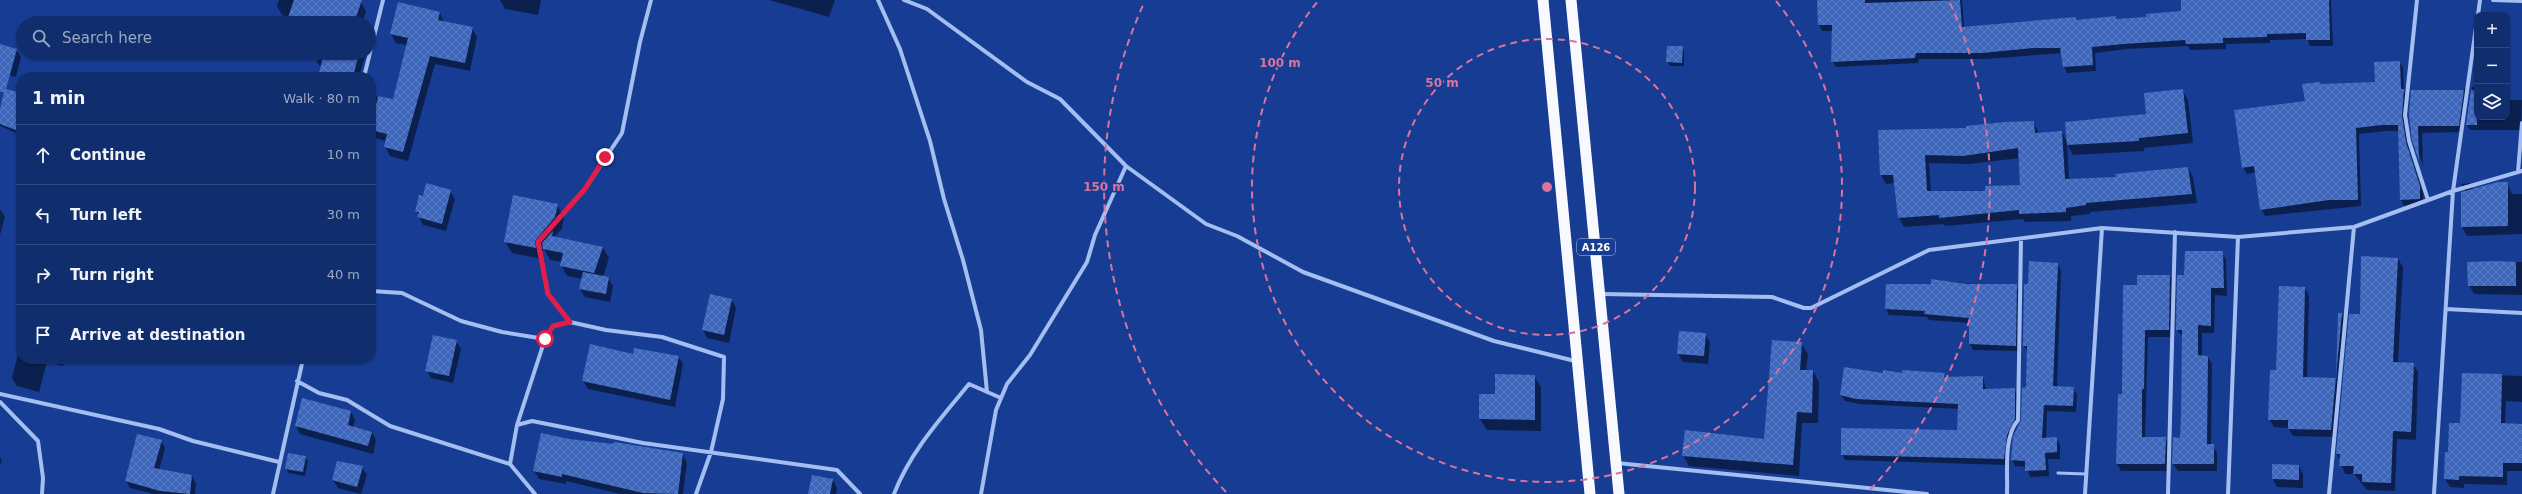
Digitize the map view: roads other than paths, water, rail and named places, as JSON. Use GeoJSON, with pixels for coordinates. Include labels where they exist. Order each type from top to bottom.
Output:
{"type":"FeatureCollection","features":[{"type":"Feature","properties":{"kind":"highway","name":"A126"},"geometry":{"type":"LineString","coordinates":[[1543,0],[1590,494]]}},
{"type":"Feature","properties":{"kind":"highway","name":"A126"},"geometry":{"type":"LineString","coordinates":[[1570,0],[1601,294],[1619,494]]}},
{"type":"Feature","properties":{"kind":"street"},"geometry":{"type":"LineString","coordinates":[[376,28],[383,0]]}},
{"type":"Feature","properties":{"kind":"street"},"geometry":{"type":"LineString","coordinates":[[570,322],[548,294],[538,242],[585,189],[622,133],[640,42],[651,0]]}},
{"type":"Feature","properties":{"kind":"street"},"geometry":{"type":"LineString","coordinates":[[878,0],[900,49],[930,141],[944,199],[964,260],[981,330],[987,392]]}},
{"type":"Feature","properties":{"kind":"street"},"geometry":{"type":"LineString","coordinates":[[904,0],[927,9],[1027,82],[1060,99],[1126,166],[1206,224],[1237,236],[1303,272],[1494,341],[1578,361]]}},
{"type":"Feature","properties":{"kind":"street"},"geometry":{"type":"LineString","coordinates":[[2417,0],[2405,115],[2409,142],[2428,200]]}},
{"type":"Feature","properties":{"kind":"street"},"geometry":{"type":"LineString","coordinates":[[2478,12],[2480,0]]}},
{"type":"Feature","properties":{"kind":"street"},"geometry":{"type":"LineString","coordinates":[[2493,0],[2522,1]]}},
{"type":"Feature","properties":{"kind":"street"},"geometry":{"type":"LineString","coordinates":[[2434,494],[2453,191],[2474,41]]}},
{"type":"Feature","properties":{"kind":"street"},"geometry":{"type":"LineString","coordinates":[[365,72],[368,60]]}},
{"type":"Feature","properties":{"kind":"street"},"geometry":{"type":"LineString","coordinates":[[1601,294],[1772,297],[1804,308],[1811,308],[1929,250],[2102,228],[2238,237],[2354,228],[2453,191],[2520,172],[2522,123]]}},
{"type":"Feature","properties":{"kind":"street"},"geometry":{"type":"LineString","coordinates":[[981,494],[996,410],[1007,384],[1030,355],[1086,262],[1095,235],[1126,166]]}},
{"type":"Feature","properties":{"kind":"street"},"geometry":{"type":"LineString","coordinates":[[2085,494],[2102,228]]}},
{"type":"Feature","properties":{"kind":"street"},"geometry":{"type":"LineString","coordinates":[[2330,494],[2354,228]]}},
{"type":"Feature","properties":{"kind":"street"},"geometry":{"type":"LineString","coordinates":[[2168,494],[2175,232]]}},
{"type":"Feature","properties":{"kind":"street"},"geometry":{"type":"LineString","coordinates":[[2228,494],[2238,237]]}},
{"type":"Feature","properties":{"kind":"street"},"geometry":{"type":"LineString","coordinates":[[2007,494],[2009,438],[2012,428],[2018,420],[2021,239]]}},
{"type":"Feature","properties":{"kind":"street"},"geometry":{"type":"LineString","coordinates":[[376,291],[402,293],[461,321],[502,332],[545,339]]}},
{"type":"Feature","properties":{"kind":"street"},"geometry":{"type":"LineString","coordinates":[[2446,309],[2522,313]]}},
{"type":"Feature","properties":{"kind":"street"},"geometry":{"type":"LineString","coordinates":[[510,464],[517,425],[545,339],[553,326],[570,322],[606,330],[662,337],[724,357],[723,399],[711,452],[696,494]]}},
{"type":"Feature","properties":{"kind":"street"},"geometry":{"type":"LineString","coordinates":[[273,494],[302,364]]}},
{"type":"Feature","properties":{"kind":"street"},"geometry":{"type":"LineString","coordinates":[[298,381],[319,393],[347,400],[390,426],[510,464],[535,494]]}},
{"type":"Feature","properties":{"kind":"street"},"geometry":{"type":"LineString","coordinates":[[894,494],[904,470],[934,427],[970,384],[1001,398]]}},
{"type":"Feature","properties":{"kind":"street"},"geometry":{"type":"LineString","coordinates":[[0,394],[159,429],[193,441],[279,462]]}},
{"type":"Feature","properties":{"kind":"street"},"geometry":{"type":"LineString","coordinates":[[0,402],[38,441],[43,478],[42,494]]}},
{"type":"Feature","properties":{"kind":"street"},"geometry":{"type":"LineString","coordinates":[[517,425],[532,421],[643,443],[837,470],[860,494]]}},
{"type":"Feature","properties":{"kind":"street"},"geometry":{"type":"LineString","coordinates":[[1616,462],[1927,494]]}},
{"type":"Feature","properties":{"kind":"lane"},"geometry":{"type":"LineString","coordinates":[[2058,473],[2086,474]]}}]}
